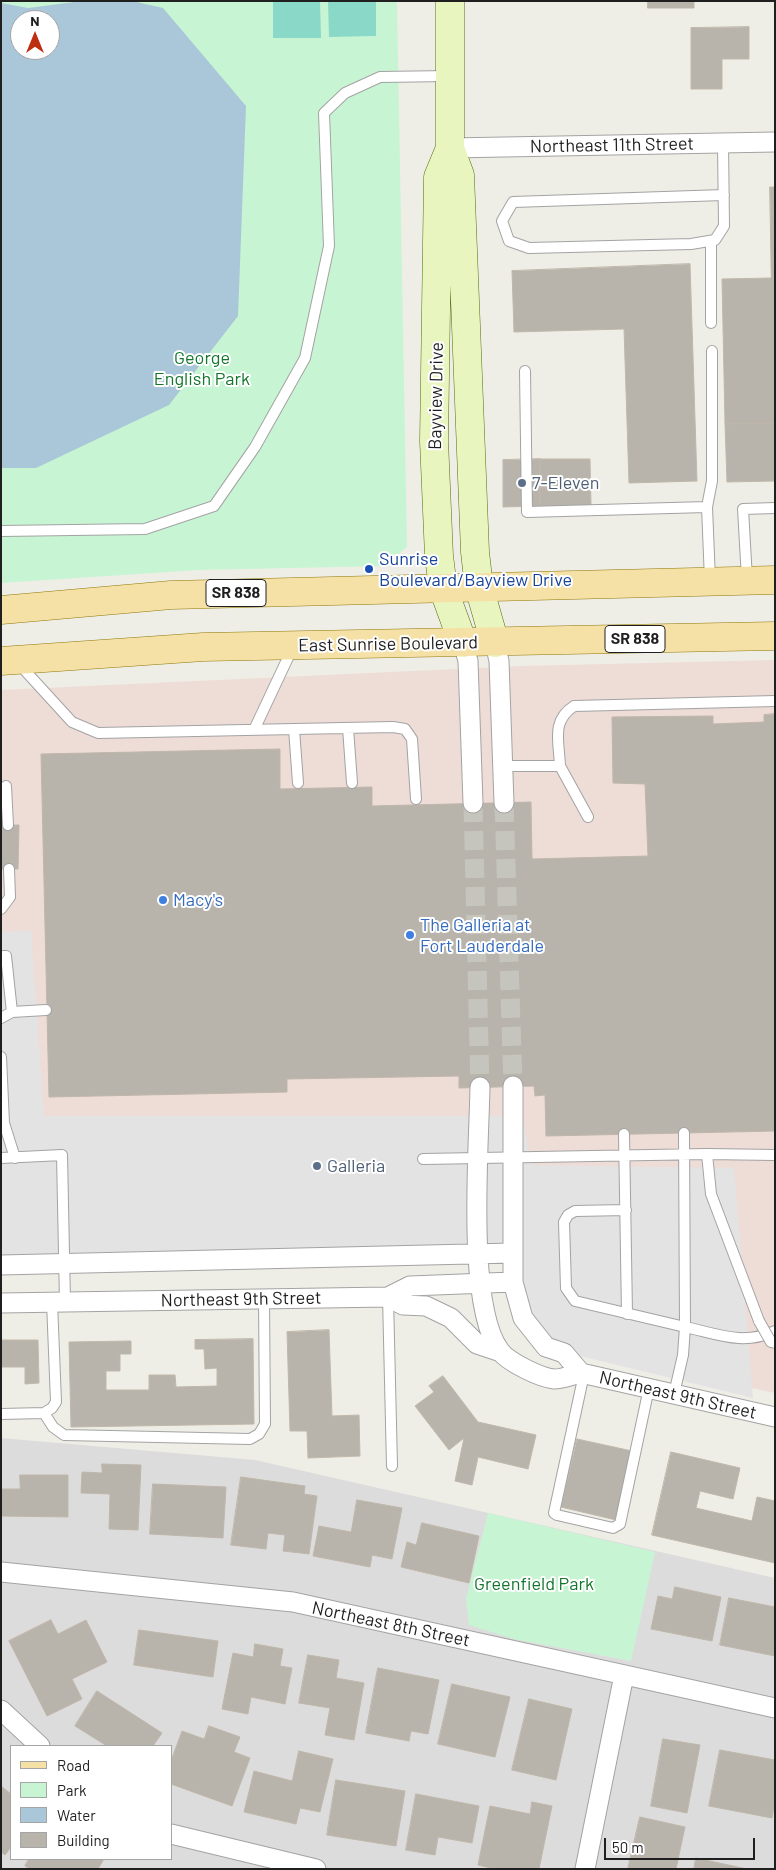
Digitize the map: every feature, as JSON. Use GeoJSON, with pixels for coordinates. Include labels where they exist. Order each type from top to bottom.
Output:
{"type":"FeatureCollection","features":[{"type":"Feature","properties":{"kind":"main road","name":"SR 838"},"geometry":{"type":"LineString","coordinates":[[1,610],[171,595],[775,580]]}},
{"type":"Feature","properties":{"kind":"main road","name":"East Sunrise Boulevard"},"geometry":{"type":"LineString","coordinates":[[8,661],[203,647],[775,636]]}},
{"type":"Feature","properties":{"kind":"street","name":"Bayview Drive"},"geometry":{"type":"LineString","coordinates":[[450,1],[450,148],[460,175],[474,543],[480,586],[495,642]]}},
{"type":"Feature","properties":{"kind":"street","name":"Northeast 11th Street"},"geometry":{"type":"LineString","coordinates":[[450,148],[775,142]]}},
{"type":"Feature","properties":{"kind":"street","name":"Bayview Drive"},"geometry":{"type":"LineString","coordinates":[[450,148],[438,177],[435,390],[439,556],[443,588],[463,643]]}},
{"type":"Feature","properties":{"kind":"street"},"geometry":{"type":"LineString","coordinates":[[495,642],[499,661],[504,803]]}},
{"type":"Feature","properties":{"kind":"street"},"geometry":{"type":"LineString","coordinates":[[463,643],[468,661],[473,803]]}},
{"type":"Feature","properties":{"kind":"street","name":"Northeast 9th Street"},"geometry":{"type":"LineString","coordinates":[[513,1086],[513,1282],[523,1318],[546,1347],[564,1354],[582,1374]]}},
{"type":"Feature","properties":{"kind":"street","name":"Northeast 9th Street"},"geometry":{"type":"LineString","coordinates":[[480,1087],[479,1283],[490,1330],[501,1352],[532,1373],[554,1379],[582,1374],[775,1416]]}},
{"type":"Feature","properties":{"kind":"street"},"geometry":{"type":"LineString","coordinates":[[1,1265],[513,1253]]}},
{"type":"Feature","properties":{"kind":"street","name":"Northeast 9th Street"},"geometry":{"type":"LineString","coordinates":[[1,1303],[388,1297],[410,1286],[513,1282]]}},
{"type":"Feature","properties":{"kind":"street"},"geometry":{"type":"LineString","coordinates":[[388,1297],[403,1305],[426,1306],[451,1318],[477,1344],[501,1352]]}},
{"type":"Feature","properties":{"kind":"street","name":"Northeast 8th Street"},"geometry":{"type":"LineString","coordinates":[[1,1572],[293,1602],[775,1708]]}},
{"type":"Feature","properties":{"kind":"street"},"geometry":{"type":"LineString","coordinates":[[585,1869],[624,1675]]}},
{"type":"Feature","properties":{"kind":"street"},"geometry":{"type":"LineString","coordinates":[[1,1710],[39,1745]]}},
{"type":"Feature","properties":{"kind":"street"},"geometry":{"type":"LineString","coordinates":[[172,1834],[316,1869]]}},
{"type":"Feature","properties":{"kind":"lane"},"geometry":{"type":"LineString","coordinates":[[1,531],[144,529],[214,506],[255,447],[305,358],[329,246],[324,114],[345,93],[380,77],[450,76]]}},
{"type":"Feature","properties":{"kind":"lane"},"geometry":{"type":"LineString","coordinates":[[723,143],[724,195],[724,226],[715,240],[691,244],[529,248],[509,241],[502,221],[513,202],[724,195]]}},
{"type":"Feature","properties":{"kind":"lane"},"geometry":{"type":"LineString","coordinates":[[711,241],[711,324]]}},
{"type":"Feature","properties":{"kind":"lane"},"geometry":{"type":"LineString","coordinates":[[710,582],[707,507],[712,481],[712,351]]}},
{"type":"Feature","properties":{"kind":"lane"},"geometry":{"type":"LineString","coordinates":[[525,371],[527,512],[707,507]]}},
{"type":"Feature","properties":{"kind":"lane"},"geometry":{"type":"LineString","coordinates":[[748,580],[743,509],[775,508]]}},
{"type":"Feature","properties":{"kind":"lane"},"geometry":{"type":"LineString","coordinates":[[254,730],[293,646]]}},
{"type":"Feature","properties":{"kind":"lane"},"geometry":{"type":"LineString","coordinates":[[8,661],[72,722],[98,734],[348,728],[405,729],[412,739],[416,798]]}},
{"type":"Feature","properties":{"kind":"lane"},"geometry":{"type":"LineString","coordinates":[[588,817],[560,766],[558,723],[562,714],[574,706],[775,701]]}},
{"type":"Feature","properties":{"kind":"lane"},"geometry":{"type":"LineString","coordinates":[[348,728],[352,783]]}},
{"type":"Feature","properties":{"kind":"lane"},"geometry":{"type":"LineString","coordinates":[[294,729],[298,783]]}},
{"type":"Feature","properties":{"kind":"lane"},"geometry":{"type":"LineString","coordinates":[[503,766],[560,766]]}},
{"type":"Feature","properties":{"kind":"lane"},"geometry":{"type":"LineString","coordinates":[[6,786],[8,825]]}},
{"type":"Feature","properties":{"kind":"lane"},"geometry":{"type":"LineString","coordinates":[[1,909],[10,897],[9,869]]}},
{"type":"Feature","properties":{"kind":"lane"},"geometry":{"type":"LineString","coordinates":[[1,956],[6,956],[12,1012]]}},
{"type":"Feature","properties":{"kind":"lane"},"geometry":{"type":"LineString","coordinates":[[1,1018],[12,1012],[46,1010]]}},
{"type":"Feature","properties":{"kind":"lane"},"geometry":{"type":"LineString","coordinates":[[1,1057],[4,1123],[15,1158]]}},
{"type":"Feature","properties":{"kind":"lane"},"geometry":{"type":"LineString","coordinates":[[674,1394],[683,1355],[685,1327],[684,1133]]}},
{"type":"Feature","properties":{"kind":"lane"},"geometry":{"type":"LineString","coordinates":[[624,1134],[627,1314]]}},
{"type":"Feature","properties":{"kind":"lane"},"geometry":{"type":"LineString","coordinates":[[422,1159],[684,1154],[775,1155]]}},
{"type":"Feature","properties":{"kind":"lane"},"geometry":{"type":"LineString","coordinates":[[707,1154],[711,1194],[759,1320],[771,1342],[775,1343]]}},
{"type":"Feature","properties":{"kind":"lane"},"geometry":{"type":"LineString","coordinates":[[1,1158],[62,1155],[64,1264],[58,1302],[56,1402],[44,1414],[1,1414]]}},
{"type":"Feature","properties":{"kind":"lane"},"geometry":{"type":"LineString","coordinates":[[626,1210],[576,1210],[568,1214],[564,1222],[566,1288],[569,1295],[576,1301],[743,1339],[754,1339],[775,1330]]}},
{"type":"Feature","properties":{"kind":"lane"},"geometry":{"type":"LineString","coordinates":[[388,1297],[392,1466]]}},
{"type":"Feature","properties":{"kind":"lane"},"geometry":{"type":"LineString","coordinates":[[44,1414],[53,1427],[64,1435],[250,1439],[259,1434],[265,1424],[264,1299]]}},
{"type":"Feature","properties":{"kind":"lane"},"geometry":{"type":"LineString","coordinates":[[582,1374],[554,1513],[557,1516],[613,1528],[620,1524],[649,1388]]}},
{"type":"Feature","properties":{"kind":"shaded area"},"geometry":{"type":"Polygon","coordinates":[[[273,1],[320,1],[321,38],[273,38],[273,1]]]}},
{"type":"Feature","properties":{"kind":"shaded area"},"geometry":{"type":"Polygon","coordinates":[[[328,1],[376,1],[376,36],[329,37],[328,1]]]}},
{"type":"Feature","properties":{"kind":"shaded area"},"geometry":{"type":"Polygon","coordinates":[[[775,660],[775,1393],[584,1352],[527,1238],[1,1252],[1,690],[521,666],[775,660]]]}},
{"type":"Feature","properties":{"kind":"shaded area","name":"Galleria"},"geometry":{"type":"Polygon","coordinates":[[[31,931],[44,1116],[522,1116],[532,1165],[734,1168],[753,1398],[568,1353],[522,1317],[513,1256],[1,1265],[1,932],[31,931]]]}},
{"type":"Feature","properties":{"kind":"shaded area"},"geometry":{"type":"Polygon","coordinates":[[[1,1438],[255,1460],[775,1578],[775,1869],[1,1869],[1,1438]]]}},
{"type":"Feature","properties":{"kind":"green space","name":"George English Park"},"geometry":{"type":"Polygon","coordinates":[[[1,1],[397,1],[407,547],[385,566],[199,570],[1,583],[1,1]]]}},
{"type":"Feature","properties":{"kind":"green space","name":"Greenfield Park"},"geometry":{"type":"Polygon","coordinates":[[[488,1513],[655,1552],[631,1661],[514,1639],[469,1625],[466,1599],[488,1513]]]}},
{"type":"Feature","properties":{"kind":"water"},"geometry":{"type":"Polygon","coordinates":[[[82,1],[132,1],[163,8],[246,106],[238,316],[169,405],[36,468],[1,468],[1,3],[28,8],[82,1]]]}},
{"type":"Feature","properties":{"kind":"building"},"geometry":{"type":"Polygon","coordinates":[[[648,1],[694,1],[694,8],[648,8],[648,1]]]}},
{"type":"Feature","properties":{"kind":"building"},"geometry":{"type":"Polygon","coordinates":[[[749,27],[749,59],[722,59],[722,89],[691,89],[691,28],[749,27]]]}},
{"type":"Feature","properties":{"kind":"building"},"geometry":{"type":"Polygon","coordinates":[[[770,187],[775,187],[775,423],[725,424],[722,279],[771,278],[770,187]]]}},
{"type":"Feature","properties":{"kind":"building"},"geometry":{"type":"Polygon","coordinates":[[[690,264],[697,481],[629,483],[624,329],[514,332],[512,271],[690,264]]]}},
{"type":"Feature","properties":{"kind":"building"},"geometry":{"type":"Polygon","coordinates":[[[775,423],[775,481],[727,482],[725,424],[775,423]]]}},
{"type":"Feature","properties":{"kind":"building","name":"7-Eleven"},"geometry":{"type":"Polygon","coordinates":[[[540,459],[540,506],[503,507],[503,460],[540,459]]]}},
{"type":"Feature","properties":{"kind":"building"},"geometry":{"type":"Polygon","coordinates":[[[540,459],[590,459],[591,505],[540,506],[540,459]]]}},
{"type":"Feature","properties":{"kind":"building","name":"The Galleria at Fort Lauderdale"},"geometry":{"type":"Polygon","coordinates":[[[775,714],[775,1131],[546,1136],[545,1095],[535,1096],[534,1086],[459,1088],[459,1076],[287,1079],[287,1092],[49,1097],[41,754],[280,749],[280,789],[372,787],[372,806],[531,802],[532,859],[648,856],[645,784],[613,783],[612,717],[713,716],[713,724],[764,722],[764,715],[775,714]]]}},
{"type":"Feature","properties":{"kind":"building"},"geometry":{"type":"Polygon","coordinates":[[[1,825],[19,825],[18,869],[1,869],[1,825]]]}},
{"type":"Feature","properties":{"kind":"building"},"geometry":{"type":"Polygon","coordinates":[[[329,1330],[332,1416],[359,1415],[360,1456],[308,1458],[307,1431],[290,1431],[287,1332],[329,1330]]]}},
{"type":"Feature","properties":{"kind":"building"},"geometry":{"type":"Polygon","coordinates":[[[253,1339],[254,1424],[71,1427],[69,1342],[131,1341],[131,1354],[120,1354],[120,1371],[106,1371],[106,1390],[149,1390],[149,1375],[175,1375],[176,1387],[217,1386],[217,1368],[205,1369],[204,1349],[195,1349],[195,1340],[253,1339]]]}},
{"type":"Feature","properties":{"kind":"building"},"geometry":{"type":"Polygon","coordinates":[[[1,1340],[38,1340],[39,1383],[25,1384],[25,1367],[1,1367],[1,1340]]]}},
{"type":"Feature","properties":{"kind":"building"},"geometry":{"type":"Polygon","coordinates":[[[443,1376],[478,1422],[536,1435],[528,1469],[478,1457],[472,1485],[455,1481],[464,1438],[449,1450],[415,1406],[434,1392],[429,1386],[443,1376]]]}},
{"type":"Feature","properties":{"kind":"building"},"geometry":{"type":"Polygon","coordinates":[[[577,1439],[632,1451],[616,1520],[561,1507],[577,1439]]]}},
{"type":"Feature","properties":{"kind":"building"},"geometry":{"type":"Polygon","coordinates":[[[671,1452],[740,1468],[733,1499],[700,1491],[696,1508],[752,1521],[757,1497],[775,1501],[775,1563],[652,1535],[671,1452]]]}},
{"type":"Feature","properties":{"kind":"building"},"geometry":{"type":"Polygon","coordinates":[[[102,1464],[141,1465],[138,1530],[109,1529],[110,1494],[81,1493],[82,1472],[102,1473],[102,1464]]]}},
{"type":"Feature","properties":{"kind":"building"},"geometry":{"type":"Polygon","coordinates":[[[20,1475],[68,1475],[68,1517],[1,1516],[1,1489],[20,1489],[20,1475]]]}},
{"type":"Feature","properties":{"kind":"building"},"geometry":{"type":"Polygon","coordinates":[[[241,1477],[305,1486],[304,1494],[317,1496],[309,1554],[283,1551],[285,1535],[268,1533],[266,1549],[231,1545],[241,1477]]]}},
{"type":"Feature","properties":{"kind":"building"},"geometry":{"type":"Polygon","coordinates":[[[153,1484],[226,1487],[223,1538],[150,1534],[153,1484]]]}},
{"type":"Feature","properties":{"kind":"building"},"geometry":{"type":"Polygon","coordinates":[[[357,1500],[402,1508],[392,1559],[372,1555],[370,1567],[313,1556],[319,1526],[351,1532],[357,1500]]]}},
{"type":"Feature","properties":{"kind":"building"},"geometry":{"type":"Polygon","coordinates":[[[422,1523],[479,1536],[469,1583],[401,1567],[407,1542],[416,1545],[422,1523]]]}},
{"type":"Feature","properties":{"kind":"building"},"geometry":{"type":"Polygon","coordinates":[[[675,1587],[721,1597],[712,1641],[651,1629],[658,1596],[672,1599],[675,1587]]]}},
{"type":"Feature","properties":{"kind":"building"},"geometry":{"type":"Polygon","coordinates":[[[729,1598],[775,1607],[775,1656],[720,1645],[729,1598]]]}},
{"type":"Feature","properties":{"kind":"building"},"geometry":{"type":"Polygon","coordinates":[[[51,1620],[58,1634],[86,1620],[107,1662],[72,1679],[82,1699],[47,1716],[9,1641],[51,1620]]]}},
{"type":"Feature","properties":{"kind":"building"},"geometry":{"type":"Polygon","coordinates":[[[139,1630],[218,1641],[213,1677],[134,1665],[139,1630]]]}},
{"type":"Feature","properties":{"kind":"building"},"geometry":{"type":"Polygon","coordinates":[[[255,1644],[283,1649],[280,1666],[292,1668],[285,1704],[251,1697],[248,1714],[222,1709],[233,1653],[253,1657],[255,1644]]]}},
{"type":"Feature","properties":{"kind":"building"},"geometry":{"type":"Polygon","coordinates":[[[308,1655],[339,1660],[336,1678],[364,1683],[354,1740],[325,1735],[330,1708],[299,1703],[308,1655]]]}},
{"type":"Feature","properties":{"kind":"building"},"geometry":{"type":"Polygon","coordinates":[[[378,1668],[439,1680],[428,1734],[411,1731],[409,1741],[366,1733],[378,1668]]]}},
{"type":"Feature","properties":{"kind":"building"},"geometry":{"type":"Polygon","coordinates":[[[452,1684],[510,1697],[495,1757],[438,1744],[452,1684]]]}},
{"type":"Feature","properties":{"kind":"building"},"geometry":{"type":"Polygon","coordinates":[[[97,1691],[162,1733],[154,1745],[105,1745],[75,1726],[97,1691]]]}},
{"type":"Feature","properties":{"kind":"building"},"geometry":{"type":"Polygon","coordinates":[[[529,1699],[572,1709],[556,1780],[512,1770],[529,1699]]]}},
{"type":"Feature","properties":{"kind":"building"},"geometry":{"type":"Polygon","coordinates":[[[209,1726],[240,1737],[234,1752],[250,1758],[232,1806],[172,1784],[172,1758],[182,1731],[204,1739],[209,1726]]]}},
{"type":"Feature","properties":{"kind":"building"},"geometry":{"type":"Polygon","coordinates":[[[663,1739],[700,1745],[687,1813],[651,1806],[663,1739]]]}},
{"type":"Feature","properties":{"kind":"building"},"geometry":{"type":"Polygon","coordinates":[[[720,1750],[775,1760],[775,1802],[772,1818],[709,1806],[720,1750]]]}},
{"type":"Feature","properties":{"kind":"building"},"geometry":{"type":"Polygon","coordinates":[[[299,1751],[333,1759],[320,1812],[300,1808],[296,1824],[244,1812],[254,1771],[292,1781],[299,1751]]]}},
{"type":"Feature","properties":{"kind":"building"},"geometry":{"type":"Polygon","coordinates":[[[336,1780],[405,1791],[396,1846],[327,1835],[336,1780]]]}},
{"type":"Feature","properties":{"kind":"building"},"geometry":{"type":"Polygon","coordinates":[[[1,1786],[10,1793],[10,1848],[5,1855],[1,1852],[1,1786]]]}},
{"type":"Feature","properties":{"kind":"building"},"geometry":{"type":"Polygon","coordinates":[[[416,1794],[479,1806],[472,1843],[438,1837],[435,1855],[406,1850],[416,1794]]]}},
{"type":"Feature","properties":{"kind":"building"},"geometry":{"type":"Polygon","coordinates":[[[532,1802],[552,1806],[539,1869],[495,1869],[478,1865],[490,1806],[530,1814],[532,1802]]]}},
{"type":"Feature","properties":{"kind":"building"},"geometry":{"type":"Polygon","coordinates":[[[640,1817],[685,1827],[676,1869],[628,1869],[640,1817]]]}},
{"type":"Feature","properties":{"kind":"building"},"geometry":{"type":"Polygon","coordinates":[[[696,1858],[747,1869],[694,1869],[696,1858]]]}},
{"type":"Feature","properties":{"kind":"building"},"geometry":{"type":"Polygon","coordinates":[[[28,1860],[103,1860],[98,1869],[30,1869],[25,1866],[28,1860]]]}},
{"type":"Feature","properties":{"kind":"tunnel"},"geometry":{"type":"LineString","coordinates":[[473,803],[480,1087]]}},
{"type":"Feature","properties":{"kind":"tunnel"},"geometry":{"type":"LineString","coordinates":[[504,803],[513,1086]]}},
{"type":"Feature","properties":{"kind":"place","name":"7-Eleven"},"geometry":{"type":"Point","coordinates":[522,483]}},
{"type":"Feature","properties":{"kind":"place","name":"Sunrise Boulevard/Bayview Drive"},"geometry":{"type":"Point","coordinates":[369,569]}},
{"type":"Feature","properties":{"kind":"place","name":"Macy's"},"geometry":{"type":"Point","coordinates":[163,900]}},
{"type":"Feature","properties":{"kind":"place","name":"The Galleria at Fort Lauderdale"},"geometry":{"type":"Point","coordinates":[410,935]}},
{"type":"Feature","properties":{"kind":"place","name":"Galleria"},"geometry":{"type":"Point","coordinates":[317,1166]}}]}
